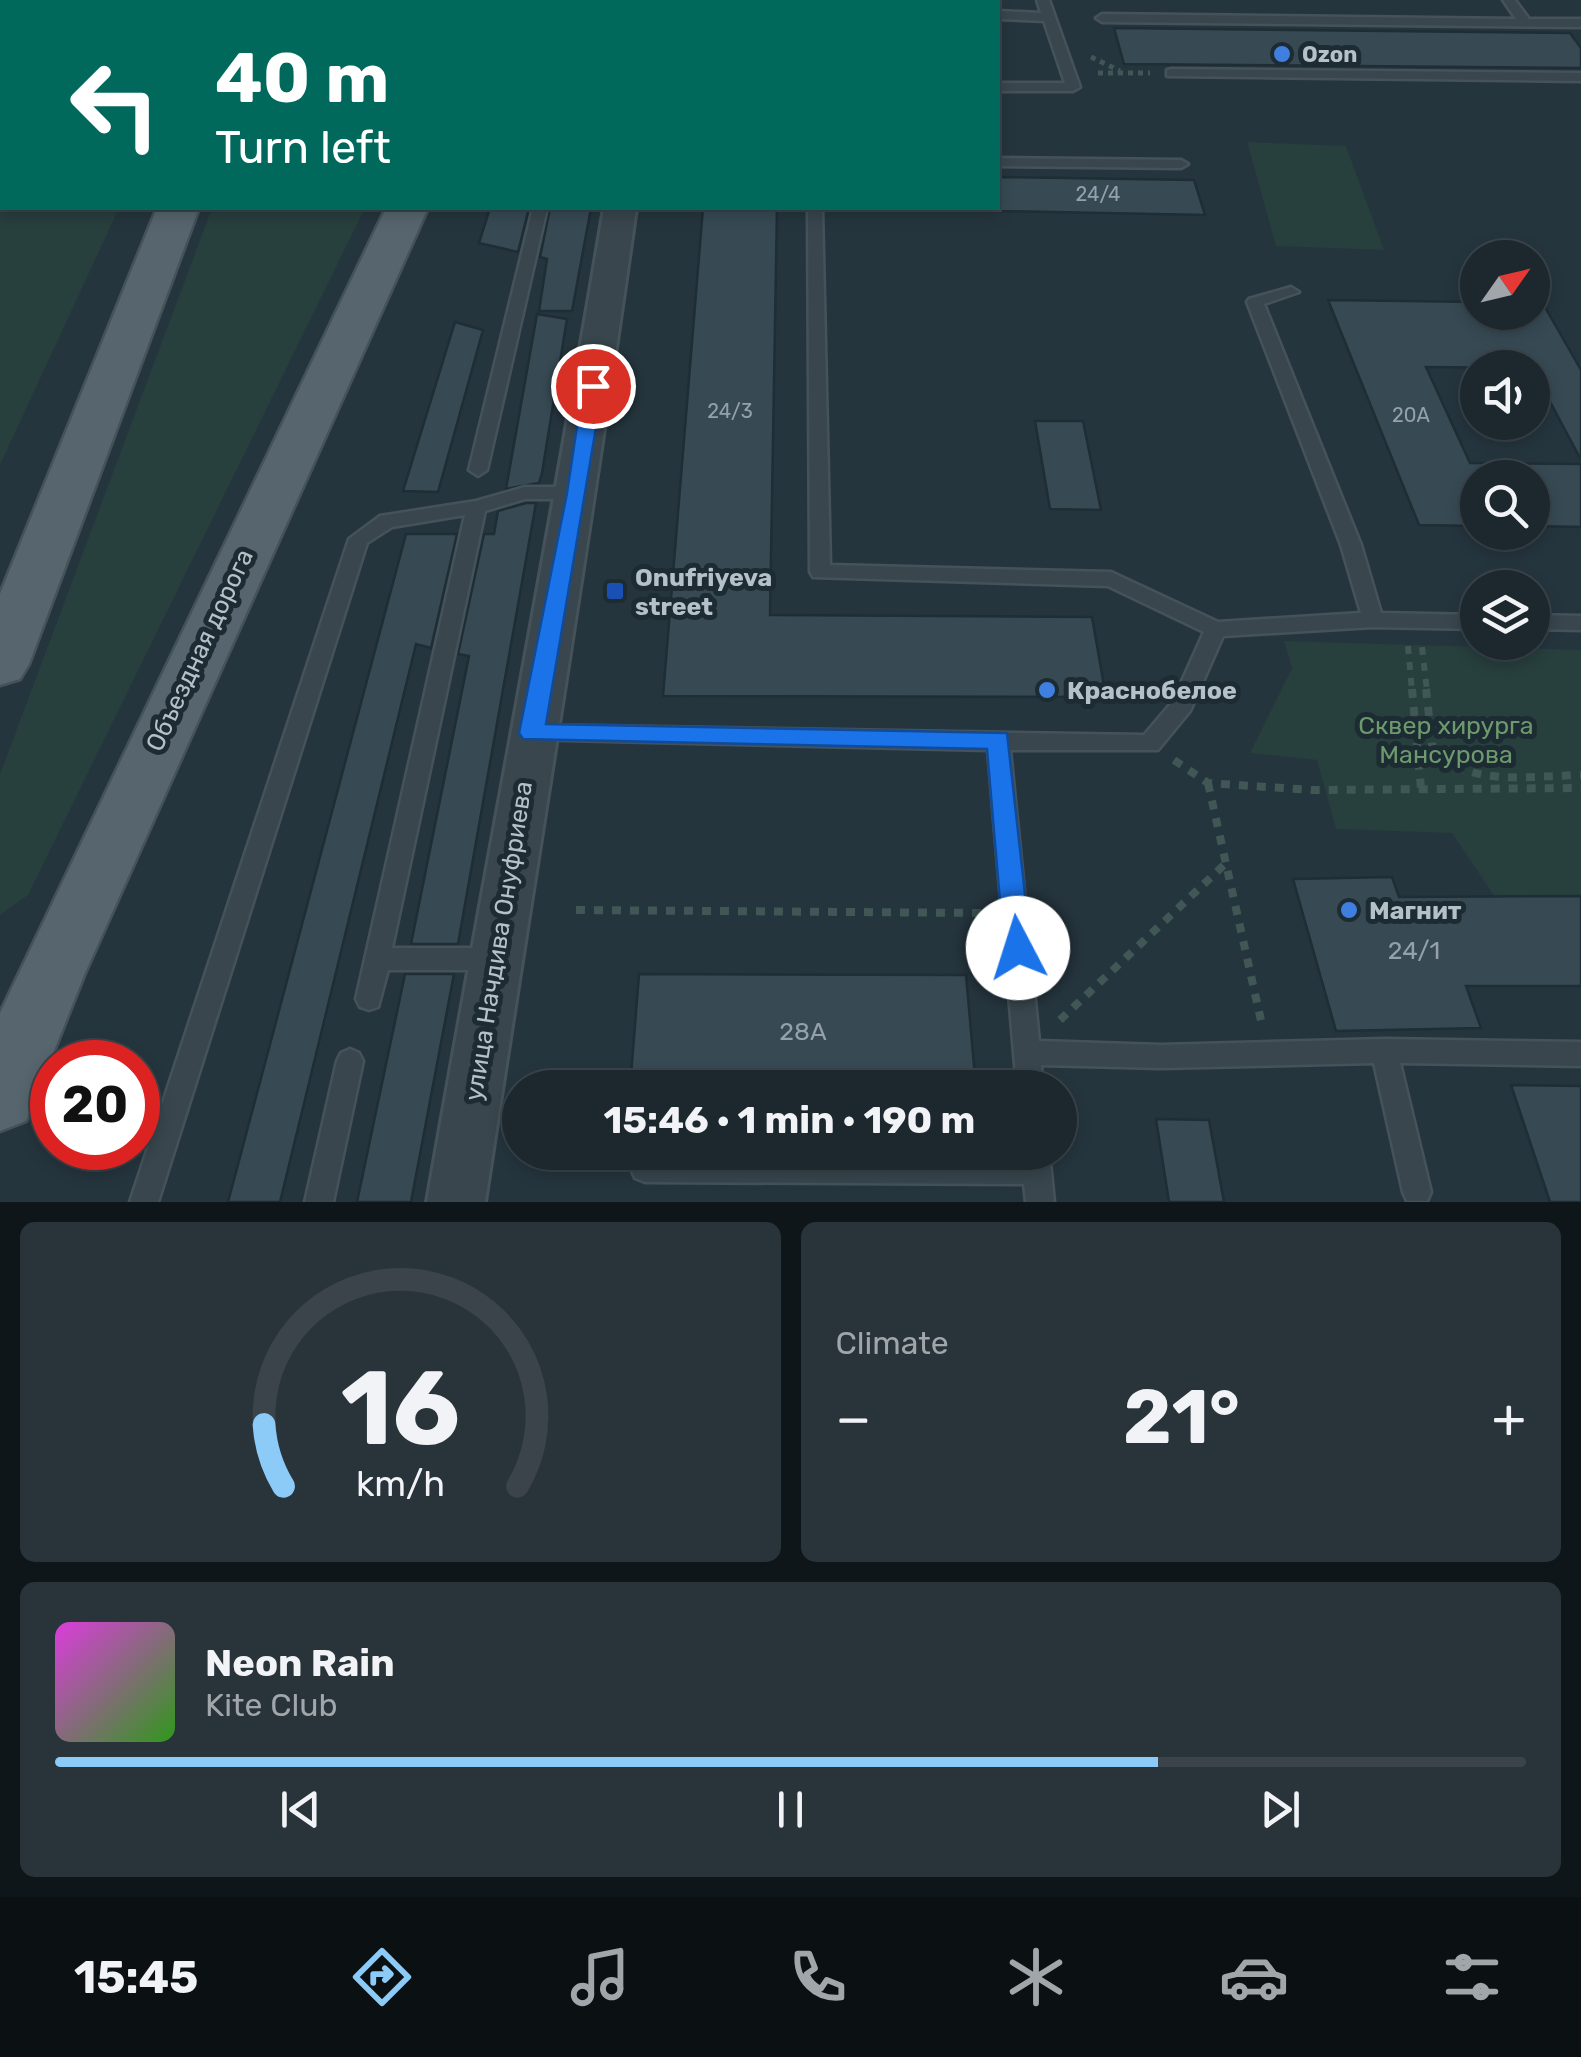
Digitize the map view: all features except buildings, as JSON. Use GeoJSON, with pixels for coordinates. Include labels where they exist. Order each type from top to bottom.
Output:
{"type":"FeatureCollection","features":[{"type":"Feature","properties":{"kind":"main road"},"geometry":{"type":"LineString","coordinates":[[0,664],[177,210]]}},
{"type":"Feature","properties":{"kind":"main road","name":"Объездная дорога"},"geometry":{"type":"LineString","coordinates":[[0,1097],[76,919],[405,210]]}},
{"type":"Feature","properties":{"kind":"street","name":"улица Начдива Онуфриева"},"geometry":{"type":"LineString","coordinates":[[456,1202],[532,733],[577,493],[620,210]]}},
{"type":"Feature","properties":{"kind":"lane"},"geometry":{"type":"LineString","coordinates":[[1000,87],[1072,87],[1043,0]]}},
{"type":"Feature","properties":{"kind":"lane"},"geometry":{"type":"LineString","coordinates":[[1509,0],[1526,22]]}},
{"type":"Feature","properties":{"kind":"lane"},"geometry":{"type":"LineString","coordinates":[[1000,15],[1049,16]]}},
{"type":"Feature","properties":{"kind":"lane"},"geometry":{"type":"LineString","coordinates":[[1102,18],[1431,16],[1581,24]]}},
{"type":"Feature","properties":{"kind":"lane"},"geometry":{"type":"LineString","coordinates":[[1172,73],[1581,77]]}},
{"type":"Feature","properties":{"kind":"lane"},"geometry":{"type":"LineString","coordinates":[[1000,162],[1180,164]]}},
{"type":"Feature","properties":{"kind":"lane"},"geometry":{"type":"LineString","coordinates":[[478,470],[540,210]]}},
{"type":"Feature","properties":{"kind":"lane"},"geometry":{"type":"LineString","coordinates":[[815,210],[820,572],[1111,578],[1216,628],[1373,620],[1460,622]]}},
{"type":"Feature","properties":{"kind":"lane"},"geometry":{"type":"LineString","coordinates":[[1291,292],[1255,302],[1351,545],[1373,620]]}},
{"type":"Feature","properties":{"kind":"lane"},"geometry":{"type":"LineString","coordinates":[[144,1202],[358,539],[387,521],[476,507],[525,493],[577,493]]}},
{"type":"Feature","properties":{"kind":"lane"},"geometry":{"type":"LineString","coordinates":[[369,999],[476,507]]}},
{"type":"Feature","properties":{"kind":"lane"},"geometry":{"type":"LineString","coordinates":[[1550,622],[1581,622]]}},
{"type":"Feature","properties":{"kind":"lane"},"geometry":{"type":"LineString","coordinates":[[532,733],[1150,744],[1182,705],[1216,628]]}},
{"type":"Feature","properties":{"kind":"lane"},"geometry":{"type":"LineString","coordinates":[[998,740],[1028,1070]]}},
{"type":"Feature","properties":{"kind":"lane"},"geometry":{"type":"LineString","coordinates":[[379,959],[495,959]]}},
{"type":"Feature","properties":{"kind":"lane"},"geometry":{"type":"LineString","coordinates":[[1027,1052],[1096,1057],[1384,1051],[1581,1054]]}},
{"type":"Feature","properties":{"kind":"lane"},"geometry":{"type":"LineString","coordinates":[[1384,1051],[1417,1192]]}},
{"type":"Feature","properties":{"kind":"lane"},"geometry":{"type":"LineString","coordinates":[[319,1202],[350,1060]]}},
{"type":"Feature","properties":{"kind":"lane"},"geometry":{"type":"LineString","coordinates":[[1037,1170],[1040,1202]]}},
{"type":"Feature","properties":{"kind":"path"},"geometry":{"type":"LineString","coordinates":[[1087,45],[1095,73],[1172,73]]}},
{"type":"Feature","properties":{"kind":"path"},"geometry":{"type":"LineString","coordinates":[[1090,56],[1124,73]]}},
{"type":"Feature","properties":{"kind":"path"},"geometry":{"type":"LineString","coordinates":[[1412,621],[1434,752],[1456,770],[1482,776],[1581,774]]}},
{"type":"Feature","properties":{"kind":"path"},"geometry":{"type":"LineString","coordinates":[[1412,621],[1421,789]]}},
{"type":"Feature","properties":{"kind":"path"},"geometry":{"type":"LineString","coordinates":[[1150,744],[1208,783],[1312,790],[1581,788]]}},
{"type":"Feature","properties":{"kind":"path"},"geometry":{"type":"LineString","coordinates":[[1208,783],[1269,1055]]}},
{"type":"Feature","properties":{"kind":"path"},"geometry":{"type":"LineString","coordinates":[[1027,1052],[1226,863]]}},
{"type":"Feature","properties":{"kind":"path"},"geometry":{"type":"LineString","coordinates":[[576,910],[1014,913]]}},
{"type":"Feature","properties":{"kind":"green space"},"geometry":{"type":"Polygon","coordinates":[[[1247,142],[1346,146],[1384,250],[1276,246],[1247,142]]]}},
{"type":"Feature","properties":{"kind":"green space"},"geometry":{"type":"Polygon","coordinates":[[[0,210],[118,210],[0,465],[0,210]]]}},
{"type":"Feature","properties":{"kind":"green space"},"geometry":{"type":"Polygon","coordinates":[[[211,210],[364,210],[28,895],[0,915],[0,774],[211,210]]]}},
{"type":"Feature","properties":{"kind":"green space","name":"Сквер хирурга Мансурова"},"geometry":{"type":"Polygon","coordinates":[[[1284,641],[1460,646],[1460,660],[1550,660],[1550,649],[1581,650],[1581,896],[1495,897],[1452,833],[1336,829],[1317,760],[1250,753],[1292,668],[1284,641]]]}},
{"type":"Feature","properties":{"kind":"place","name":"Ozon"},"geometry":{"type":"Point","coordinates":[1282,54]}},
{"type":"Feature","properties":{"kind":"place","name":"Onufriyeva street"},"geometry":{"type":"Point","coordinates":[615,591]}},
{"type":"Feature","properties":{"kind":"place","name":"Краснобелое"},"geometry":{"type":"Point","coordinates":[1047,690]}},
{"type":"Feature","properties":{"kind":"place","name":"Магнит"},"geometry":{"type":"Point","coordinates":[1349,910]}},
{"type":"Feature","properties":{"kind":"route"},"geometry":{"type":"LineString","coordinates":[[593,386],[532,733],[998,740],[1018,948]]}}]}
